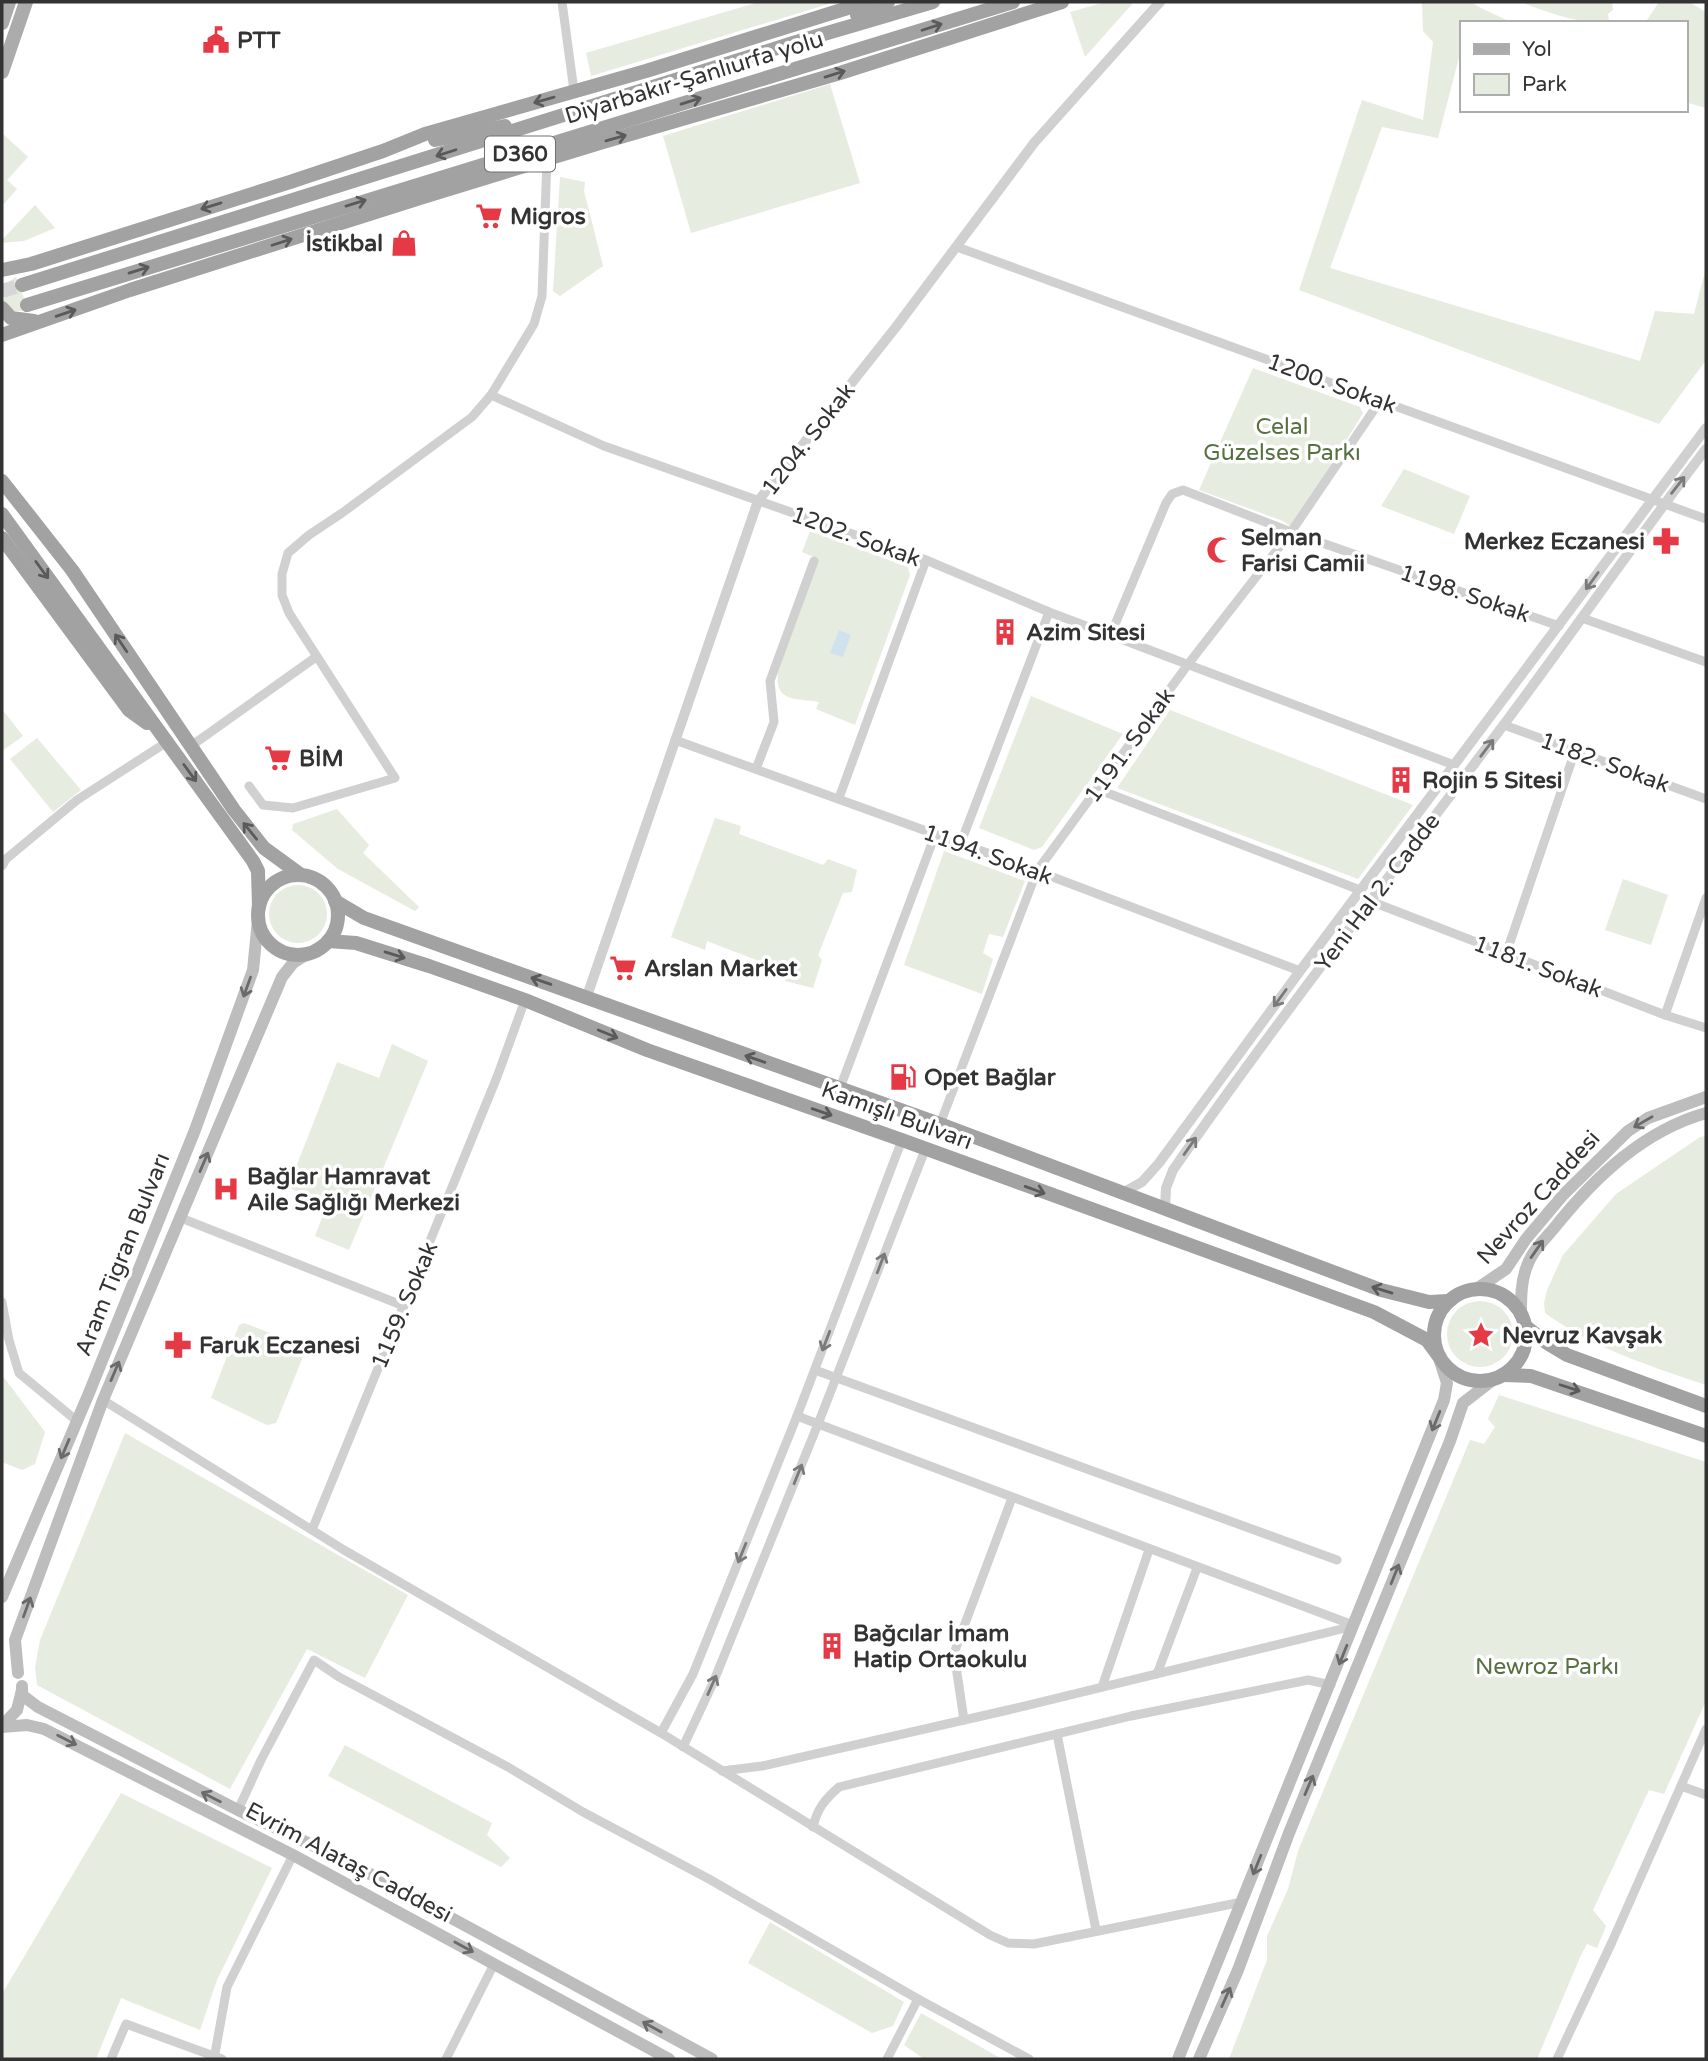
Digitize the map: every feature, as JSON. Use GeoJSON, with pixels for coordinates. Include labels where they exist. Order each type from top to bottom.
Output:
{"type":"FeatureCollection","features":[{"type":"Feature","properties":{"kind":"highway"},"geometry":{"type":"LineString","coordinates":[[2,270],[32,264],[383,151],[425,134],[646,71],[867,2]]}},
{"type":"Feature","properties":{"kind":"highway"},"geometry":{"type":"LineString","coordinates":[[793,43],[888,2]]}},
{"type":"Feature","properties":{"kind":"highway","name":"Diyarbakır-Şanlıurfa yolu"},"geometry":{"type":"LineString","coordinates":[[22,285],[793,43],[933,2]]}},
{"type":"Feature","properties":{"kind":"highway","name":"Diyarbakır-Şanlıurfa yolu"},"geometry":{"type":"LineString","coordinates":[[27,305],[401,188],[546,153],[836,57],[1013,2]]}},
{"type":"Feature","properties":{"kind":"highway"},"geometry":{"type":"LineString","coordinates":[[2,335],[130,290],[423,197],[546,153],[827,77],[1062,2]]}},
{"type":"Feature","properties":{"kind":"highway"},"geometry":{"type":"LineString","coordinates":[[836,57],[934,42]]}},
{"type":"Feature","properties":{"kind":"highway"},"geometry":{"type":"LineString","coordinates":[[383,151],[575,112]]}},
{"type":"Feature","properties":{"kind":"highway"},"geometry":{"type":"LineString","coordinates":[[2,262],[32,264]]}},
{"type":"Feature","properties":{"kind":"highway"},"geometry":{"type":"LineString","coordinates":[[2,278],[32,264]]}},
{"type":"Feature","properties":{"kind":"highway"},"geometry":{"type":"LineString","coordinates":[[2,308],[11,318],[40,322]]}},
{"type":"Feature","properties":{"kind":"highway"},"geometry":{"type":"LineString","coordinates":[[2,481],[72,570],[234,810],[264,848],[301,875],[322,883],[335,901],[337,922],[328,941],[319,949],[294,955],[281,951],[262,933],[258,871],[253,861],[2,514]]}},
{"type":"Feature","properties":{"kind":"highway"},"geometry":{"type":"LineString","coordinates":[[2,538],[8,556],[129,710],[157,730]]}},
{"type":"Feature","properties":{"kind":"highway"},"geometry":{"type":"LineString","coordinates":[[259,913],[263,896],[279,880],[301,875]]}},
{"type":"Feature","properties":{"kind":"highway","name":"Kamışlı Bulvarı"},"geometry":{"type":"LineString","coordinates":[[335,901],[365,918],[940,1124],[1381,1290],[1429,1301],[1449,1301]]}},
{"type":"Feature","properties":{"kind":"highway","name":"Kamışlı Bulvarı"},"geometry":{"type":"LineString","coordinates":[[328,941],[356,943],[525,1000],[647,1050],[1374,1312],[1427,1340],[1438,1355]]}},
{"type":"Feature","properties":{"kind":"highway"},"geometry":{"type":"LineString","coordinates":[[1706,1406],[1567,1355],[1547,1343],[1523,1320],[1513,1303],[1490,1290],[1461,1293],[1449,1301],[1434,1326],[1438,1355],[1458,1376],[1472,1381],[1531,1376],[1706,1436]]}},
{"type":"Feature","properties":{"kind":"highway"},"geometry":{"type":"LineString","coordinates":[[1499,1377],[1520,1359],[1526,1337],[1523,1320]]}},
{"type":"Feature","properties":{"kind":"main road"},"geometry":{"type":"LineString","coordinates":[[2,23],[9,2]]}},
{"type":"Feature","properties":{"kind":"main road"},"geometry":{"type":"LineString","coordinates":[[2,72],[26,2]]}},
{"type":"Feature","properties":{"kind":"main road","name":"Aram Tigran Bulvarı"},"geometry":{"type":"LineString","coordinates":[[2,1597],[195,1130],[253,970],[259,913]]}},
{"type":"Feature","properties":{"kind":"main road"},"geometry":{"type":"LineString","coordinates":[[307,954],[293,963],[282,977],[103,1400],[15,1640],[22,1695],[38,1707],[238,1810],[346,1861],[712,2059]]}},
{"type":"Feature","properties":{"kind":"main road","name":"Nevroz Caddesi"},"geometry":{"type":"LineString","coordinates":[[1475,1290],[1506,1269],[1526,1239],[1563,1195],[1628,1131],[1648,1118],[1706,1097]]}},
{"type":"Feature","properties":{"kind":"main road","name":"Nevroz Caddesi"},"geometry":{"type":"LineString","coordinates":[[1523,1320],[1523,1282],[1527,1264],[1564,1214],[1625,1154],[1652,1135],[1706,1113]]}},
{"type":"Feature","properties":{"kind":"main road"},"geometry":{"type":"LineString","coordinates":[[1178,2059],[1444,1400],[1447,1383],[1438,1355]]}},
{"type":"Feature","properties":{"kind":"main road"},"geometry":{"type":"LineString","coordinates":[[1199,2059],[1238,1970],[1289,1833],[1450,1441],[1463,1403],[1499,1377]]}},
{"type":"Feature","properties":{"kind":"main road"},"geometry":{"type":"LineString","coordinates":[[2,1654],[18,1673]]}},
{"type":"Feature","properties":{"kind":"main road"},"geometry":{"type":"LineString","coordinates":[[2,1726],[17,1710],[22,1686]]}},
{"type":"Feature","properties":{"kind":"main road","name":"Evrim Alataş Caddesi"},"geometry":{"type":"LineString","coordinates":[[2,1726],[27,1725],[44,1729],[293,1855],[669,2059]]}},
{"type":"Feature","properties":{"kind":"street"},"geometry":{"type":"LineString","coordinates":[[562,2],[574,91]]}},
{"type":"Feature","properties":{"kind":"street","name":"1204. Sokak"},"geometry":{"type":"LineString","coordinates":[[587,996],[758,501],[957,247],[1034,143],[1160,2]]}},
{"type":"Feature","properties":{"kind":"street"},"geometry":{"type":"LineString","coordinates":[[248,786],[263,805],[293,808],[395,778],[289,613],[282,595],[282,574],[288,553],[309,535],[472,418],[491,395],[534,324],[542,296],[546,153]]}},
{"type":"Feature","properties":{"kind":"street","name":"1200. Sokak"},"geometry":{"type":"LineString","coordinates":[[957,247],[1706,519]]}},
{"type":"Feature","properties":{"kind":"street","name":"1202. Sokak"},"geometry":{"type":"LineString","coordinates":[[491,395],[604,446],[926,560],[1049,612],[1454,765]]}},
{"type":"Feature","properties":{"kind":"street","name":"1191. Sokak"},"geometry":{"type":"LineString","coordinates":[[940,1124],[1037,871],[1189,663],[1291,532],[1380,401]]}},
{"type":"Feature","properties":{"kind":"street"},"geometry":{"type":"LineString","coordinates":[[1124,1192],[1142,1182],[1159,1163],[1706,428]]}},
{"type":"Feature","properties":{"kind":"street","name":"Yeni Hal 2. Cadde"},"geometry":{"type":"LineString","coordinates":[[1164,1208],[1166,1188],[1173,1170],[1240,1074],[1504,725],[1706,449]]}},
{"type":"Feature","properties":{"kind":"street","name":"1198. Sokak"},"geometry":{"type":"LineString","coordinates":[[1111,634],[1172,494],[1183,490],[1291,532],[1559,626]]}},
{"type":"Feature","properties":{"kind":"street"},"geometry":{"type":"LineString","coordinates":[[839,798],[926,560]]}},
{"type":"Feature","properties":{"kind":"street"},"geometry":{"type":"LineString","coordinates":[[756,769],[774,722],[770,681],[814,561]]}},
{"type":"Feature","properties":{"kind":"street"},"geometry":{"type":"LineString","coordinates":[[960,845],[1049,612]]}},
{"type":"Feature","properties":{"kind":"street"},"geometry":{"type":"LineString","coordinates":[[1582,618],[1706,662]]}},
{"type":"Feature","properties":{"kind":"street"},"geometry":{"type":"LineString","coordinates":[[191,747],[316,657]]}},
{"type":"Feature","properties":{"kind":"street","name":"1182. Sokak"},"geometry":{"type":"LineString","coordinates":[[1504,725],[1706,799]]}},
{"type":"Feature","properties":{"kind":"street","name":"1194. Sokak"},"geometry":{"type":"LineString","coordinates":[[675,740],[1037,871],[1300,971]]}},
{"type":"Feature","properties":{"kind":"street"},"geometry":{"type":"LineString","coordinates":[[2,866],[6,859],[77,800],[167,742]]}},
{"type":"Feature","properties":{"kind":"street"},"geometry":{"type":"LineString","coordinates":[[1506,954],[1575,751]]}},
{"type":"Feature","properties":{"kind":"street"},"geometry":{"type":"LineString","coordinates":[[1097,789],[1360,890]]}},
{"type":"Feature","properties":{"kind":"street"},"geometry":{"type":"LineString","coordinates":[[840,1088],[935,835]]}},
{"type":"Feature","properties":{"kind":"street"},"geometry":{"type":"LineString","coordinates":[[1665,1016],[1706,898]]}},
{"type":"Feature","properties":{"kind":"street","name":"1181. Sokak"},"geometry":{"type":"LineString","coordinates":[[1370,901],[1665,1016],[1706,1028]]}},
{"type":"Feature","properties":{"kind":"street","name":"1159. Sokak"},"geometry":{"type":"LineString","coordinates":[[312,1530],[497,1077],[525,1000]]}},
{"type":"Feature","properties":{"kind":"street"},"geometry":{"type":"LineString","coordinates":[[661,1733],[693,1674],[797,1416],[902,1140]]}},
{"type":"Feature","properties":{"kind":"street"},"geometry":{"type":"LineString","coordinates":[[683,1747],[713,1683],[818,1424],[925,1150]]}},
{"type":"Feature","properties":{"kind":"street"},"geometry":{"type":"LineString","coordinates":[[181,1218],[404,1306]]}},
{"type":"Feature","properties":{"kind":"street"},"geometry":{"type":"LineString","coordinates":[[2,1302],[19,1373],[77,1421]]}},
{"type":"Feature","properties":{"kind":"street"},"geometry":{"type":"LineString","coordinates":[[815,1370],[1338,1560]]}},
{"type":"Feature","properties":{"kind":"street"},"geometry":{"type":"LineString","coordinates":[[103,1400],[312,1530],[661,1733],[990,1935],[1008,1943],[1034,1944],[1242,1902]]}},
{"type":"Feature","properties":{"kind":"street"},"geometry":{"type":"LineString","coordinates":[[797,1416],[1354,1626]]}},
{"type":"Feature","properties":{"kind":"street"},"geometry":{"type":"LineString","coordinates":[[964,1720],[954,1653],[1012,1498]]}},
{"type":"Feature","properties":{"kind":"street"},"geometry":{"type":"LineString","coordinates":[[1102,1687],[1149,1550]]}},
{"type":"Feature","properties":{"kind":"street"},"geometry":{"type":"LineString","coordinates":[[1157,1674],[1197,1568]]}},
{"type":"Feature","properties":{"kind":"street"},"geometry":{"type":"LineString","coordinates":[[721,1772],[762,1766],[964,1720],[1354,1626]]}},
{"type":"Feature","properties":{"kind":"street"},"geometry":{"type":"LineString","coordinates":[[238,1810],[314,1660],[339,1677],[508,1766],[583,1812],[709,1879],[918,1999],[1029,2059]]}},
{"type":"Feature","properties":{"kind":"street"},"geometry":{"type":"LineString","coordinates":[[813,1827],[816,1814],[826,1797],[839,1787],[1131,1716],[1308,1681],[1331,1685]]}},
{"type":"Feature","properties":{"kind":"street"},"geometry":{"type":"LineString","coordinates":[[1557,2059],[1706,1729]]}},
{"type":"Feature","properties":{"kind":"street"},"geometry":{"type":"LineString","coordinates":[[1057,1734],[1096,1930]]}},
{"type":"Feature","properties":{"kind":"street"},"geometry":{"type":"LineString","coordinates":[[1681,1786],[1706,1795]]}},
{"type":"Feature","properties":{"kind":"street"},"geometry":{"type":"LineString","coordinates":[[213,2057],[227,1987],[293,1855]]}},
{"type":"Feature","properties":{"kind":"street"},"geometry":{"type":"LineString","coordinates":[[446,2059],[494,1964]]}},
{"type":"Feature","properties":{"kind":"street"},"geometry":{"type":"LineString","coordinates":[[887,2059],[918,1999]]}},
{"type":"Feature","properties":{"kind":"street"},"geometry":{"type":"LineString","coordinates":[[111,2059],[126,2024],[222,2059]]}},
{"type":"Feature","properties":{"kind":"green space"},"geometry":{"type":"Polygon","coordinates":[[[759,2],[835,2],[591,76],[586,53],[759,2]]]}},
{"type":"Feature","properties":{"kind":"green space"},"geometry":{"type":"Polygon","coordinates":[[[1106,2],[1134,2],[1085,57],[1070,12],[1106,2]]]}},
{"type":"Feature","properties":{"kind":"green space"},"geometry":{"type":"Polygon","coordinates":[[[1422,2],[1471,2],[1509,21],[1460,21],[1460,54],[1438,138],[1382,127],[1330,268],[1640,361],[1655,311],[1694,314],[1706,268],[1706,360],[1659,424],[1299,290],[1362,100],[1423,120],[1433,42],[1423,31],[1422,2]]]}},
{"type":"Feature","properties":{"kind":"green space"},"geometry":{"type":"Polygon","coordinates":[[[1521,2],[1612,2],[1613,10],[1608,14],[1609,21],[1587,21],[1521,2]]]}},
{"type":"Feature","properties":{"kind":"green space"},"geometry":{"type":"Polygon","coordinates":[[[1659,2],[1689,2],[1706,12],[1706,108],[1687,103],[1687,21],[1646,21],[1659,2]]]}},
{"type":"Feature","properties":{"kind":"green space"},"geometry":{"type":"Polygon","coordinates":[[[830,84],[860,183],[691,233],[663,136],[830,84]]]}},
{"type":"Feature","properties":{"kind":"green space"},"geometry":{"type":"Polygon","coordinates":[[[2,133],[28,157],[7,180],[17,189],[2,206],[2,133]]]}},
{"type":"Feature","properties":{"kind":"green space"},"geometry":{"type":"Polygon","coordinates":[[[560,177],[585,182],[584,191],[603,266],[560,296],[553,291],[560,177]]]}},
{"type":"Feature","properties":{"kind":"green space"},"geometry":{"type":"Polygon","coordinates":[[[35,205],[55,228],[24,241],[2,243],[2,240],[35,205]]]}},
{"type":"Feature","properties":{"kind":"green space"},"geometry":{"type":"Polygon","coordinates":[[[16,277],[29,311],[11,311],[4,302],[5,285],[16,277]]]}},
{"type":"Feature","properties":{"kind":"green space","name":"Celal Güzelses Parkı"},"geometry":{"type":"Polygon","coordinates":[[[1253,368],[1360,407],[1363,413],[1293,528],[1283,521],[1199,490],[1253,368]]]}},
{"type":"Feature","properties":{"kind":"green space"},"geometry":{"type":"Polygon","coordinates":[[[1404,469],[1470,496],[1454,534],[1381,506],[1404,469]]]}},
{"type":"Feature","properties":{"kind":"green space"},"geometry":{"type":"Polygon","coordinates":[[[810,531],[908,567],[910,575],[855,725],[816,709],[819,702],[795,699],[783,694],[778,682],[778,672],[818,559],[802,552],[810,531]]]}},
{"type":"Feature","properties":{"kind":"green space"},"geometry":{"type":"Polygon","coordinates":[[[1031,696],[1123,734],[1042,847],[1034,850],[979,828],[1031,696]]]}},
{"type":"Feature","properties":{"kind":"green space"},"geometry":{"type":"Polygon","coordinates":[[[2,709],[23,736],[2,751],[2,709]]]}},
{"type":"Feature","properties":{"kind":"green space"},"geometry":{"type":"Polygon","coordinates":[[[1170,710],[1413,805],[1358,879],[1117,788],[1170,710]]]}},
{"type":"Feature","properties":{"kind":"green space"},"geometry":{"type":"Polygon","coordinates":[[[37,738],[81,790],[53,812],[10,759],[37,738]]]}},
{"type":"Feature","properties":{"kind":"green space"},"geometry":{"type":"Polygon","coordinates":[[[337,809],[369,845],[363,853],[419,907],[415,911],[338,869],[292,830],[293,824],[337,809]]]}},
{"type":"Feature","properties":{"kind":"green space"},"geometry":{"type":"Polygon","coordinates":[[[715,818],[741,826],[739,834],[823,865],[828,859],[857,870],[852,892],[843,893],[818,955],[822,960],[813,988],[785,981],[785,971],[707,941],[705,950],[671,937],[715,818]]]}},
{"type":"Feature","properties":{"kind":"green space"},"geometry":{"type":"Polygon","coordinates":[[[944,851],[1025,881],[1003,937],[989,934],[983,953],[993,959],[982,994],[904,965],[944,851]]]}},
{"type":"Feature","properties":{"kind":"green space"},"geometry":{"type":"Polygon","coordinates":[[[1623,879],[1668,895],[1651,945],[1605,930],[1623,879]]]}},
{"type":"Feature","properties":{"kind":"green space"},"geometry":{"type":"Polygon","coordinates":[[[292,885],[304,885],[319,893],[327,908],[327,920],[319,935],[304,943],[292,943],[277,935],[269,920],[269,908],[277,893],[292,885]]]}},
{"type":"Feature","properties":{"kind":"green space"},"geometry":{"type":"Polygon","coordinates":[[[392,1044],[428,1061],[349,1250],[315,1236],[328,1202],[288,1188],[337,1062],[379,1078],[392,1044]]]}},
{"type":"Feature","properties":{"kind":"green space"},"geometry":{"type":"Polygon","coordinates":[[[1706,1136],[1706,1385],[1602,1346],[1545,1313],[1544,1303],[1563,1255],[1616,1194],[1700,1137],[1706,1136]]]}},
{"type":"Feature","properties":{"kind":"green space"},"geometry":{"type":"Polygon","coordinates":[[[1480,1301],[1493,1303],[1508,1316],[1513,1334],[1511,1347],[1498,1362],[1480,1367],[1467,1365],[1452,1352],[1447,1334],[1449,1321],[1462,1306],[1480,1301]]]}},
{"type":"Feature","properties":{"kind":"green space"},"geometry":{"type":"Polygon","coordinates":[[[244,1323],[307,1347],[276,1423],[267,1425],[211,1398],[239,1325],[244,1323]]]}},
{"type":"Feature","properties":{"kind":"green space"},"geometry":{"type":"Polygon","coordinates":[[[2,1375],[45,1432],[35,1464],[22,1470],[2,1462],[2,1375]]]}},
{"type":"Feature","properties":{"kind":"green space","name":"Newroz Parkı"},"geometry":{"type":"Polygon","coordinates":[[[1499,1395],[1706,1462],[1706,1701],[1664,1794],[1649,1790],[1593,1910],[1606,1926],[1597,1948],[1587,1944],[1581,1955],[1537,2059],[1229,2059],[1267,1960],[1267,1936],[1288,1889],[1298,1851],[1470,1440],[1484,1444],[1495,1427],[1488,1419],[1499,1395]]]}},
{"type":"Feature","properties":{"kind":"green space"},"geometry":{"type":"Polygon","coordinates":[[[125,1433],[408,1595],[365,1678],[307,1649],[230,1789],[37,1685],[35,1667],[40,1640],[125,1433]]]}},
{"type":"Feature","properties":{"kind":"green space"},"geometry":{"type":"Polygon","coordinates":[[[345,1745],[492,1823],[487,1835],[510,1858],[501,1867],[328,1776],[345,1745]]]}},
{"type":"Feature","properties":{"kind":"green space"},"geometry":{"type":"Polygon","coordinates":[[[121,1793],[272,1868],[217,1980],[200,2030],[121,1998],[96,2059],[2,2059],[2,1994],[121,1793]]]}},
{"type":"Feature","properties":{"kind":"green space"},"geometry":{"type":"Polygon","coordinates":[[[770,1922],[904,2002],[893,2026],[872,2033],[748,1963],[770,1922]]]}},
{"type":"Feature","properties":{"kind":"green space"},"geometry":{"type":"Polygon","coordinates":[[[921,2013],[1002,2059],[924,2059],[904,2045],[921,2013]]]}},
{"type":"Feature","properties":{"kind":"water"},"geometry":{"type":"Polygon","coordinates":[[[839,630],[851,635],[843,657],[830,653],[839,630]]]}},
{"type":"Feature","properties":{"kind":"tunnel"},"geometry":{"type":"LineString","coordinates":[[2,291],[22,285]]}},
{"type":"Feature","properties":{"kind":"place","name":"PTT"},"geometry":{"type":"Point","coordinates":[216,40]}},
{"type":"Feature","properties":{"kind":"place","name":"Migros"},"geometry":{"type":"Point","coordinates":[489,216]}},
{"type":"Feature","properties":{"kind":"place","name":"İstikbal"},"geometry":{"type":"Point","coordinates":[404,243]}},
{"type":"Feature","properties":{"kind":"place","name":"Merkez Eczanesi"},"geometry":{"type":"Point","coordinates":[1666,541]}},
{"type":"Feature","properties":{"kind":"place","name":"Selman Farisi Camii"},"geometry":{"type":"Point","coordinates":[1220,550]}},
{"type":"Feature","properties":{"kind":"place","name":"Azim Sitesi"},"geometry":{"type":"Point","coordinates":[1005,632]}},
{"type":"Feature","properties":{"kind":"place","name":"BİM"},"geometry":{"type":"Point","coordinates":[278,758]}},
{"type":"Feature","properties":{"kind":"place","name":"Rojin 5 Sitesi"},"geometry":{"type":"Point","coordinates":[1401,780]}},
{"type":"Feature","properties":{"kind":"place","name":"Arslan Market"},"geometry":{"type":"Point","coordinates":[623,968]}},
{"type":"Feature","properties":{"kind":"place","name":"Opet Bağlar"},"geometry":{"type":"Point","coordinates":[903,1077]}},
{"type":"Feature","properties":{"kind":"place","name":"Bağlar Hamravat Aile Sağlığı Merkezi"},"geometry":{"type":"Point","coordinates":[226,1189]}},
{"type":"Feature","properties":{"kind":"place","name":"Nevruz Kavşak"},"geometry":{"type":"Point","coordinates":[1481,1335]}},
{"type":"Feature","properties":{"kind":"place","name":"Faruk Eczanesi"},"geometry":{"type":"Point","coordinates":[178,1345]}},
{"type":"Feature","properties":{"kind":"place","name":"Bağcılar İmam Hatip Ortaokulu"},"geometry":{"type":"Point","coordinates":[832,1646]}}]}
